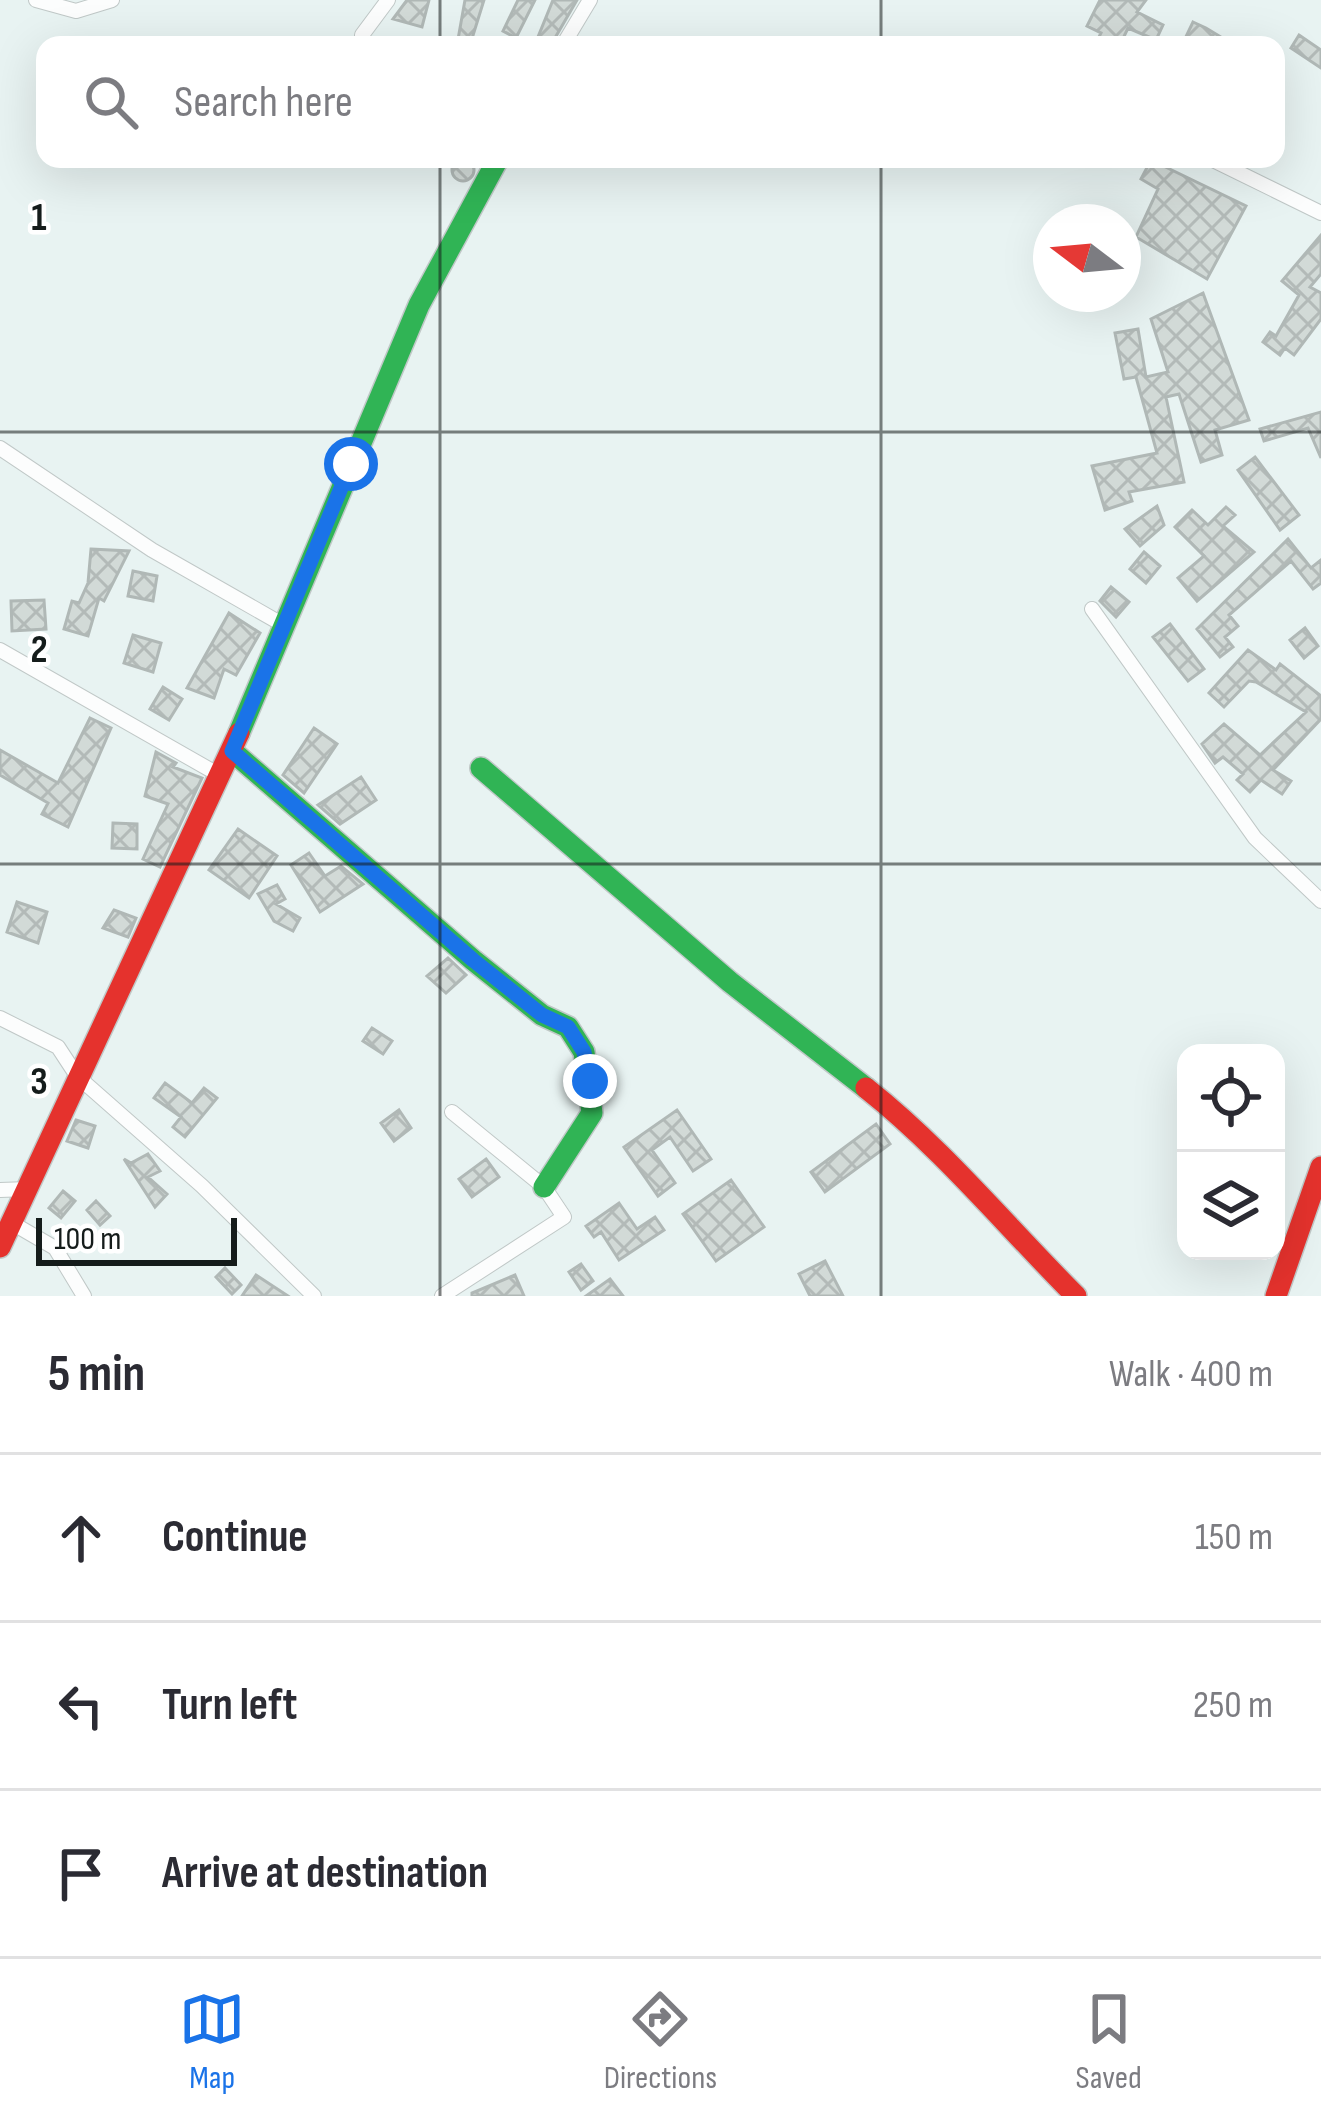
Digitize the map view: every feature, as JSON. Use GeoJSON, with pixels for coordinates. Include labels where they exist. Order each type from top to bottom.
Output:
{"type":"FeatureCollection","features":[{"type":"Feature","properties":{"kind":"street"},"geometry":{"type":"LineString","coordinates":[[36,0],[76,11],[112,0]]}},
{"type":"Feature","properties":{"kind":"street"},"geometry":{"type":"LineString","coordinates":[[362,35],[388,0]]}},
{"type":"Feature","properties":{"kind":"street"},"geometry":{"type":"LineString","coordinates":[[568,36],[590,0]]}},
{"type":"Feature","properties":{"kind":"street"},"geometry":{"type":"LineString","coordinates":[[0,1247],[221,776],[419,305],[493,168]]}},
{"type":"Feature","properties":{"kind":"street"},"geometry":{"type":"LineString","coordinates":[[1229,168],[1321,213]]}},
{"type":"Feature","properties":{"kind":"street"},"geometry":{"type":"LineString","coordinates":[[0,448],[152,550],[286,628]]}},
{"type":"Feature","properties":{"kind":"street"},"geometry":{"type":"LineString","coordinates":[[1092,609],[1255,838],[1321,901]]}},
{"type":"Feature","properties":{"kind":"street"},"geometry":{"type":"LineString","coordinates":[[0,650],[221,776]]}},
{"type":"Feature","properties":{"kind":"street"},"geometry":{"type":"LineString","coordinates":[[232,751],[473,960],[542,1015],[568,1027],[584,1052],[592,1113],[544,1187]]}},
{"type":"Feature","properties":{"kind":"street"},"geometry":{"type":"LineString","coordinates":[[481,768],[730,982],[922,1132],[970,1190],[1076,1296]]}},
{"type":"Feature","properties":{"kind":"street"},"geometry":{"type":"LineString","coordinates":[[0,1018],[58,1047],[77,1076],[202,1186],[314,1296]]}},
{"type":"Feature","properties":{"kind":"street"},"geometry":{"type":"LineString","coordinates":[[442,1296],[564,1217],[544,1187],[452,1112]]}},
{"type":"Feature","properties":{"kind":"street"},"geometry":{"type":"LineString","coordinates":[[1276,1296],[1321,1167]]}},
{"type":"Feature","properties":{"kind":"street"},"geometry":{"type":"LineString","coordinates":[[0,1190],[28,1189]]}},
{"type":"Feature","properties":{"kind":"street"},"geometry":{"type":"LineString","coordinates":[[12,1223],[56,1247],[84,1296]]}},
{"type":"Feature","properties":{"kind":"building"},"geometry":{"type":"Polygon","coordinates":[[[407,0],[429,0],[422,27],[393,19],[407,0]]]}},
{"type":"Feature","properties":{"kind":"building"},"geometry":{"type":"Polygon","coordinates":[[[465,0],[484,0],[473,36],[459,36],[465,0]]]}},
{"type":"Feature","properties":{"kind":"building"},"geometry":{"type":"Polygon","coordinates":[[[518,0],[535,0],[517,36],[503,31],[518,0]]]}},
{"type":"Feature","properties":{"kind":"building"},"geometry":{"type":"Polygon","coordinates":[[[553,0],[577,0],[556,36],[538,36],[553,0]]]}},
{"type":"Feature","properties":{"kind":"building"},"geometry":{"type":"Polygon","coordinates":[[[1100,0],[1146,0],[1137,12],[1163,25],[1158,36],[1128,28],[1124,36],[1100,36],[1087,26],[1100,0]]]}},
{"type":"Feature","properties":{"kind":"building"},"geometry":{"type":"Polygon","coordinates":[[[1193,22],[1219,36],[1186,36],[1193,22]]]}},
{"type":"Feature","properties":{"kind":"building"},"geometry":{"type":"Polygon","coordinates":[[[1299,35],[1321,50],[1321,68],[1291,48],[1299,35]]]}},
{"type":"Feature","properties":{"kind":"building"},"geometry":{"type":"Polygon","coordinates":[[[453,168],[473,168],[471,178],[463,181],[452,170],[453,168]]]}},
{"type":"Feature","properties":{"kind":"building"},"geometry":{"type":"Polygon","coordinates":[[[1147,168],[1168,168],[1246,206],[1207,279],[1141,240],[1141,226],[1158,189],[1141,179],[1147,168]]]}},
{"type":"Feature","properties":{"kind":"building"},"geometry":{"type":"Polygon","coordinates":[[[1321,235],[1321,274],[1310,287],[1321,293],[1321,319],[1294,355],[1285,348],[1280,355],[1263,342],[1270,332],[1276,336],[1299,295],[1282,281],[1321,235]]]}},
{"type":"Feature","properties":{"kind":"building"},"geometry":{"type":"Polygon","coordinates":[[[1203,293],[1249,420],[1215,430],[1222,455],[1201,462],[1179,394],[1166,397],[1184,482],[1129,492],[1132,501],[1105,510],[1092,466],[1157,453],[1136,377],[1124,379],[1115,333],[1138,329],[1146,377],[1168,372],[1151,319],[1203,293]]]}},
{"type":"Feature","properties":{"kind":"building"},"geometry":{"type":"Polygon","coordinates":[[[1321,412],[1321,458],[1308,428],[1264,441],[1260,429],[1321,412]]]}},
{"type":"Feature","properties":{"kind":"building"},"geometry":{"type":"Polygon","coordinates":[[[1255,457],[1299,515],[1280,530],[1238,470],[1255,457]]]}},
{"type":"Feature","properties":{"kind":"building"},"geometry":{"type":"Polygon","coordinates":[[[1157,506],[1164,525],[1140,546],[1125,529],[1157,506]]]}},
{"type":"Feature","properties":{"kind":"building"},"geometry":{"type":"Polygon","coordinates":[[[1226,507],[1235,515],[1223,526],[1254,552],[1197,601],[1178,578],[1204,556],[1175,527],[1192,510],[1208,525],[1226,507]]]}},
{"type":"Feature","properties":{"kind":"building"},"geometry":{"type":"Polygon","coordinates":[[[1288,539],[1311,568],[1321,560],[1321,583],[1313,589],[1291,561],[1229,615],[1238,626],[1225,637],[1233,647],[1220,657],[1197,629],[1288,539]]]}},
{"type":"Feature","properties":{"kind":"building"},"geometry":{"type":"Polygon","coordinates":[[[91,549],[129,551],[104,601],[99,598],[88,636],[64,629],[72,601],[79,603],[88,583],[91,549]]]}},
{"type":"Feature","properties":{"kind":"building"},"geometry":{"type":"Polygon","coordinates":[[[1144,552],[1160,566],[1146,583],[1130,569],[1144,552]]]}},
{"type":"Feature","properties":{"kind":"building"},"geometry":{"type":"Polygon","coordinates":[[[133,571],[157,576],[153,601],[128,596],[133,571]]]}},
{"type":"Feature","properties":{"kind":"building"},"geometry":{"type":"Polygon","coordinates":[[[1111,587],[1129,602],[1116,617],[1100,601],[1111,587]]]}},
{"type":"Feature","properties":{"kind":"building"},"geometry":{"type":"Polygon","coordinates":[[[44,600],[46,629],[12,631],[11,601],[44,600]]]}},
{"type":"Feature","properties":{"kind":"building"},"geometry":{"type":"Polygon","coordinates":[[[229,613],[260,633],[236,675],[224,669],[214,698],[187,688],[229,613]]]}},
{"type":"Feature","properties":{"kind":"building"},"geometry":{"type":"Polygon","coordinates":[[[1170,624],[1204,669],[1188,681],[1153,637],[1170,624]]]}},
{"type":"Feature","properties":{"kind":"building"},"geometry":{"type":"Polygon","coordinates":[[[1305,628],[1318,646],[1304,658],[1290,640],[1305,628]]]}},
{"type":"Feature","properties":{"kind":"building"},"geometry":{"type":"Polygon","coordinates":[[[133,635],[161,643],[153,672],[124,663],[133,635]]]}},
{"type":"Feature","properties":{"kind":"building"},"geometry":{"type":"Polygon","coordinates":[[[1248,650],[1276,670],[1280,664],[1321,696],[1321,719],[1273,770],[1291,781],[1282,794],[1261,780],[1250,792],[1237,780],[1243,774],[1223,757],[1215,763],[1202,744],[1224,724],[1260,755],[1306,712],[1256,682],[1249,681],[1224,707],[1209,693],[1248,650]]]}},
{"type":"Feature","properties":{"kind":"building"},"geometry":{"type":"Polygon","coordinates":[[[163,687],[182,699],[169,720],[150,709],[163,687]]]}},
{"type":"Feature","properties":{"kind":"building"},"geometry":{"type":"Polygon","coordinates":[[[90,718],[111,728],[68,827],[42,814],[48,803],[0,775],[0,750],[58,783],[90,718]]]}},
{"type":"Feature","properties":{"kind":"building"},"geometry":{"type":"Polygon","coordinates":[[[314,728],[337,744],[304,793],[283,775],[314,728]]]}},
{"type":"Feature","properties":{"kind":"building"},"geometry":{"type":"Polygon","coordinates":[[[156,752],[176,763],[173,767],[202,778],[160,867],[143,859],[168,804],[145,796],[156,752]]]}},
{"type":"Feature","properties":{"kind":"building"},"geometry":{"type":"Polygon","coordinates":[[[361,777],[376,800],[340,824],[318,805],[361,777]]]}},
{"type":"Feature","properties":{"kind":"building"},"geometry":{"type":"Polygon","coordinates":[[[113,823],[137,824],[137,849],[112,848],[113,823]]]}},
{"type":"Feature","properties":{"kind":"building"},"geometry":{"type":"Polygon","coordinates":[[[238,829],[277,856],[249,898],[209,870],[238,829]]]}},
{"type":"Feature","properties":{"kind":"building"},"geometry":{"type":"Polygon","coordinates":[[[309,853],[325,876],[341,866],[363,884],[320,912],[291,865],[309,853]]]}},
{"type":"Feature","properties":{"kind":"building"},"geometry":{"type":"Polygon","coordinates":[[[277,885],[285,899],[276,904],[300,918],[293,931],[274,921],[258,894],[277,885]]]}},
{"type":"Feature","properties":{"kind":"building"},"geometry":{"type":"Polygon","coordinates":[[[17,902],[47,912],[38,943],[7,932],[17,902]]]}},
{"type":"Feature","properties":{"kind":"building"},"geometry":{"type":"Polygon","coordinates":[[[114,910],[136,918],[128,937],[103,928],[114,910]]]}},
{"type":"Feature","properties":{"kind":"building"},"geometry":{"type":"Polygon","coordinates":[[[448,958],[466,975],[446,993],[427,976],[448,958]]]}},
{"type":"Feature","properties":{"kind":"building"},"geometry":{"type":"Polygon","coordinates":[[[372,1028],[392,1041],[383,1054],[363,1041],[372,1028]]]}},
{"type":"Feature","properties":{"kind":"building"},"geometry":{"type":"Polygon","coordinates":[[[165,1083],[192,1103],[204,1088],[217,1098],[185,1137],[173,1127],[181,1117],[154,1098],[165,1083]]]}},
{"type":"Feature","properties":{"kind":"building"},"geometry":{"type":"Polygon","coordinates":[[[399,1110],[411,1128],[394,1141],[381,1123],[399,1110]]]}},
{"type":"Feature","properties":{"kind":"building"},"geometry":{"type":"Polygon","coordinates":[[[677,1110],[711,1159],[693,1171],[670,1137],[652,1150],[675,1183],[658,1196],[624,1147],[677,1110]]]}},
{"type":"Feature","properties":{"kind":"building"},"geometry":{"type":"Polygon","coordinates":[[[76,1120],[95,1126],[88,1148],[67,1141],[76,1120]]]}},
{"type":"Feature","properties":{"kind":"building"},"geometry":{"type":"Polygon","coordinates":[[[876,1124],[890,1144],[825,1192],[811,1172],[876,1124]]]}},
{"type":"Feature","properties":{"kind":"building"},"geometry":{"type":"Polygon","coordinates":[[[148,1154],[160,1171],[148,1177],[167,1194],[155,1207],[124,1159],[131,1163],[148,1154]]]}},
{"type":"Feature","properties":{"kind":"building"},"geometry":{"type":"Polygon","coordinates":[[[486,1159],[499,1177],[472,1197],[459,1179],[486,1159]]]}},
{"type":"Feature","properties":{"kind":"building"},"geometry":{"type":"Polygon","coordinates":[[[731,1180],[764,1227],[716,1261],[683,1214],[731,1180]]]}},
{"type":"Feature","properties":{"kind":"building"},"geometry":{"type":"Polygon","coordinates":[[[63,1191],[75,1201],[61,1218],[49,1208],[63,1191]]]}},
{"type":"Feature","properties":{"kind":"building"},"geometry":{"type":"Polygon","coordinates":[[[96,1201],[110,1216],[100,1225],[87,1210],[96,1201]]]}},
{"type":"Feature","properties":{"kind":"building"},"geometry":{"type":"Polygon","coordinates":[[[619,1203],[637,1229],[655,1217],[664,1230],[619,1260],[601,1232],[594,1237],[586,1226],[619,1203]]]}},
{"type":"Feature","properties":{"kind":"building"},"geometry":{"type":"Polygon","coordinates":[[[825,1261],[843,1296],[810,1296],[799,1274],[825,1261]]]}},
{"type":"Feature","properties":{"kind":"building"},"geometry":{"type":"Polygon","coordinates":[[[581,1264],[593,1281],[581,1290],[569,1272],[581,1264]]]}},
{"type":"Feature","properties":{"kind":"building"},"geometry":{"type":"Polygon","coordinates":[[[225,1268],[241,1285],[232,1294],[216,1277],[225,1268]]]}},
{"type":"Feature","properties":{"kind":"building"},"geometry":{"type":"Polygon","coordinates":[[[256,1275],[288,1296],[242,1296],[256,1275]]]}},
{"type":"Feature","properties":{"kind":"building"},"geometry":{"type":"Polygon","coordinates":[[[515,1275],[524,1296],[472,1296],[472,1293],[515,1275]]]}},
{"type":"Feature","properties":{"kind":"building"},"geometry":{"type":"Polygon","coordinates":[[[610,1279],[623,1296],[586,1296],[610,1279]]]}},
{"type":"Feature","properties":{"kind":"traffic: fast"},"geometry":{"type":"LineString","coordinates":[[239,733],[419,305],[493,168]]}},
{"type":"Feature","properties":{"kind":"traffic: fast"},"geometry":{"type":"LineString","coordinates":[[232,751],[473,960],[542,1015],[568,1027],[584,1052],[592,1113],[544,1187]]}},
{"type":"Feature","properties":{"kind":"traffic: fast"},"geometry":{"type":"LineString","coordinates":[[481,768],[730,982],[866,1088]]}},
{"type":"Feature","properties":{"kind":"traffic: jam"},"geometry":{"type":"LineString","coordinates":[[0,1247],[239,733]]}},
{"type":"Feature","properties":{"kind":"traffic: jam"},"geometry":{"type":"LineString","coordinates":[[866,1088],[948,1162],[1076,1296]]}},
{"type":"Feature","properties":{"kind":"traffic: jam"},"geometry":{"type":"LineString","coordinates":[[1276,1296],[1321,1167]]}},
{"type":"Feature","properties":{"kind":"route"},"geometry":{"type":"LineString","coordinates":[[351,464],[232,751],[382,876],[473,960],[542,1015],[568,1027],[584,1052],[590,1081]]}}]}
